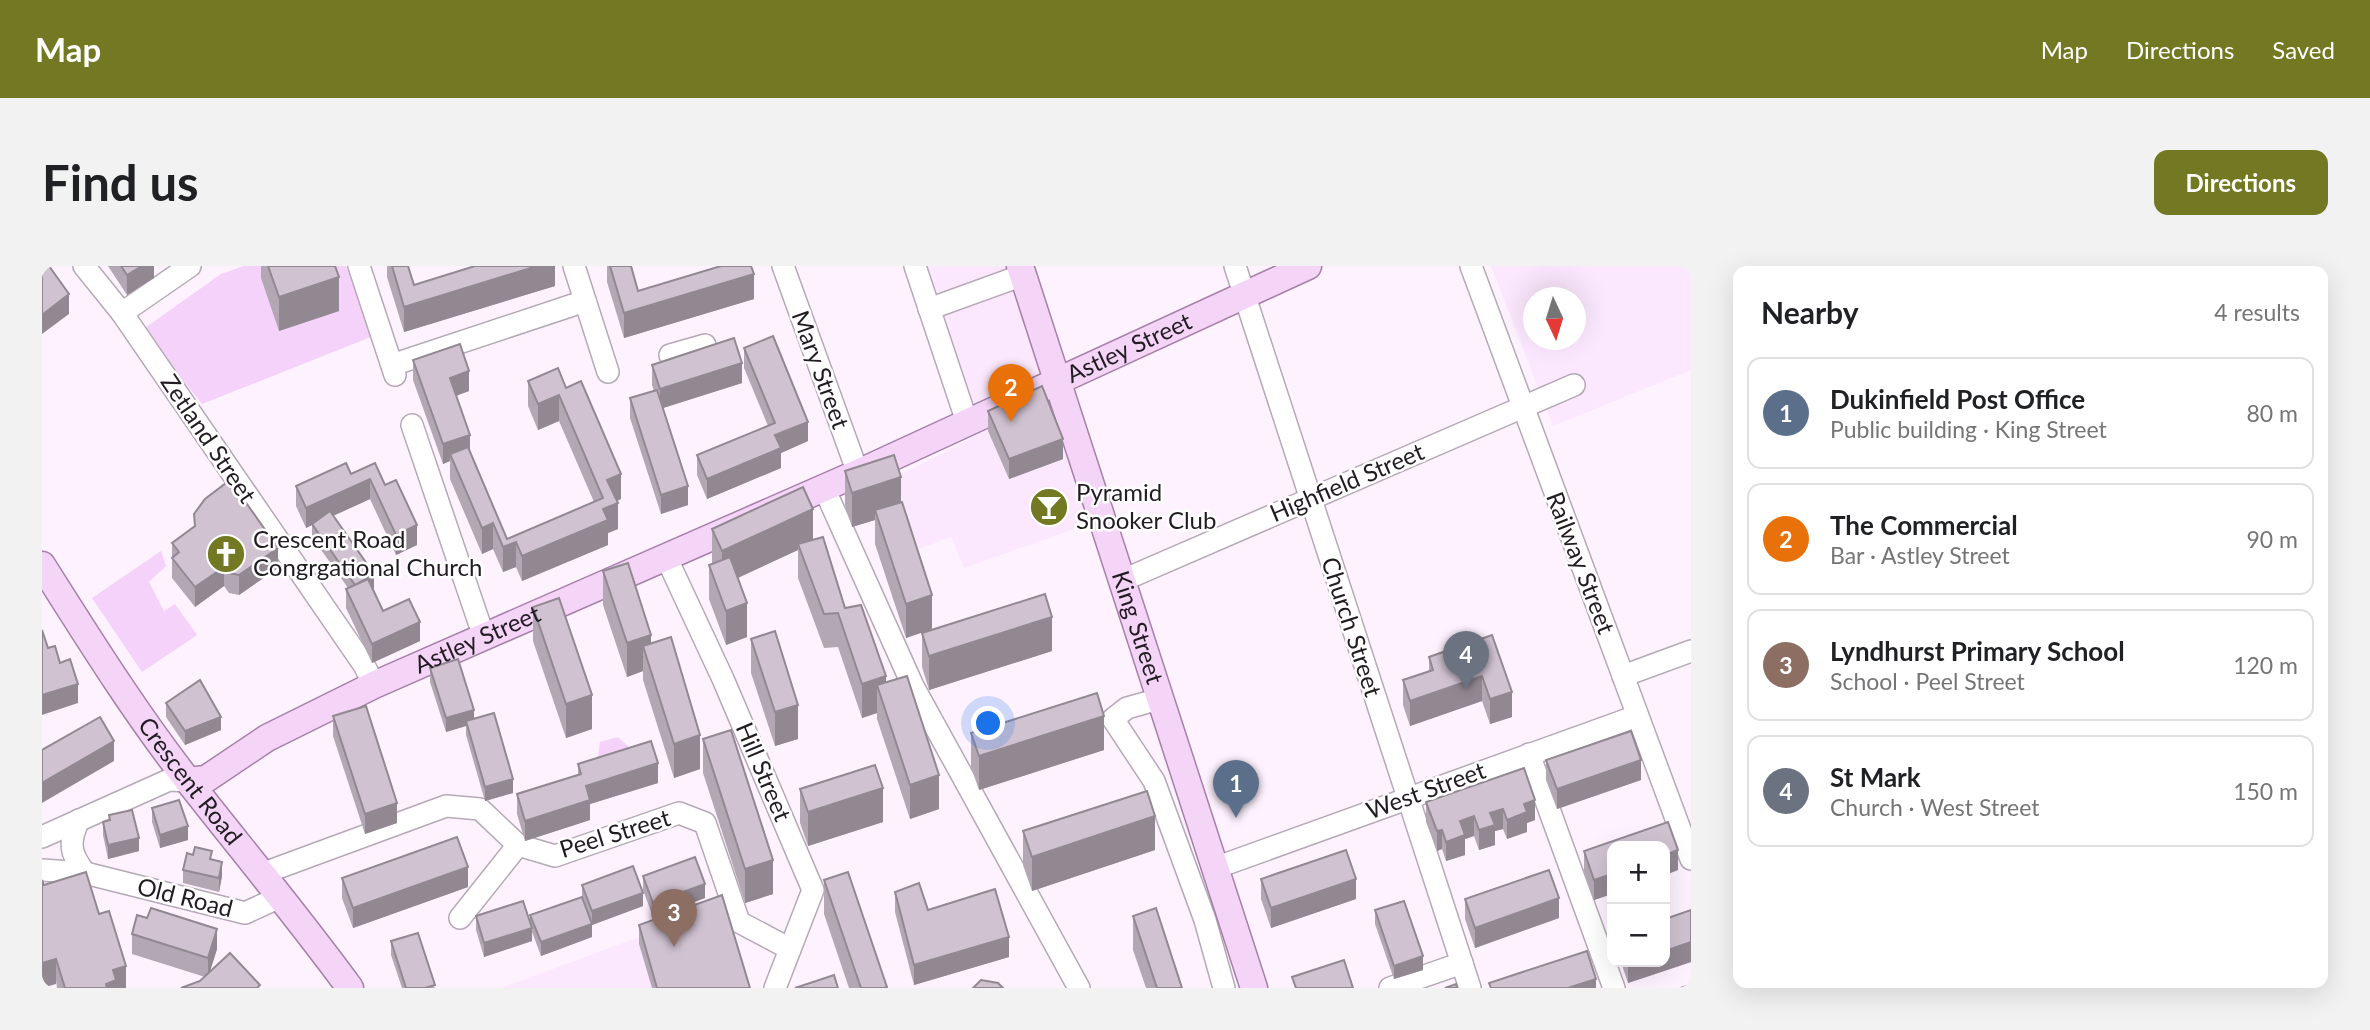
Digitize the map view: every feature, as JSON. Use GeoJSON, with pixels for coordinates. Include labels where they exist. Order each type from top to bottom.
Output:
{"type":"FeatureCollection","features":[{"type":"Feature","properties":{"kind":"main road","name":"Astley Street"},"geometry":{"type":"LineString","coordinates":[[188,781],[206,779],[267,738],[374,685],[667,559],[1308,266]]}},
{"type":"Feature","properties":{"kind":"main road","name":"King Street"},"geometry":{"type":"LineString","coordinates":[[1021,270],[1254,988]]}},
{"type":"Feature","properties":{"kind":"main road","name":"Crescent Road"},"geometry":{"type":"LineString","coordinates":[[42,565],[106,665],[188,781],[282,895],[350,988]]}},
{"type":"Feature","properties":{"kind":"street","name":"Zetland Street"},"geometry":{"type":"LineString","coordinates":[[84,266],[122,313],[364,666],[374,685]]}},
{"type":"Feature","properties":{"kind":"street"},"geometry":{"type":"LineString","coordinates":[[122,313],[190,266]]}},
{"type":"Feature","properties":{"kind":"street"},"geometry":{"type":"LineString","coordinates":[[359,266],[393,370],[474,338],[585,301]]}},
{"type":"Feature","properties":{"kind":"street"},"geometry":{"type":"LineString","coordinates":[[574,266],[608,372]]}},
{"type":"Feature","properties":{"kind":"street","name":"Mary Street"},"geometry":{"type":"LineString","coordinates":[[783,266],[858,473]]}},
{"type":"Feature","properties":{"kind":"street"},"geometry":{"type":"LineString","coordinates":[[915,266],[967,422]]}},
{"type":"Feature","properties":{"kind":"street","name":"Church Street"},"geometry":{"type":"LineString","coordinates":[[1235,266],[1471,988]]}},
{"type":"Feature","properties":{"kind":"street","name":"Railway Street"},"geometry":{"type":"LineString","coordinates":[[1471,266],[1691,859]]}},
{"type":"Feature","properties":{"kind":"street"},"geometry":{"type":"LineString","coordinates":[[929,309],[1021,270]]}},
{"type":"Feature","properties":{"kind":"street"},"geometry":{"type":"LineString","coordinates":[[670,355],[705,345]]}},
{"type":"Feature","properties":{"kind":"street","name":"Highfield Street"},"geometry":{"type":"LineString","coordinates":[[1121,581],[1574,385]]}},
{"type":"Feature","properties":{"kind":"street"},"geometry":{"type":"LineString","coordinates":[[412,425],[484,637]]}},
{"type":"Feature","properties":{"kind":"street"},"geometry":{"type":"LineString","coordinates":[[824,488],[913,686],[1079,988]]}},
{"type":"Feature","properties":{"kind":"street","name":"Hill Street"},"geometry":{"type":"LineString","coordinates":[[667,559],[723,679],[813,890],[775,988]]}},
{"type":"Feature","properties":{"kind":"street"},"geometry":{"type":"LineString","coordinates":[[1623,676],[1691,651]]}},
{"type":"Feature","properties":{"kind":"street"},"geometry":{"type":"LineString","coordinates":[[1159,699],[1128,708],[1113,719],[1154,781],[1205,920],[1224,988]]}},
{"type":"Feature","properties":{"kind":"street","name":"West Street"},"geometry":{"type":"LineString","coordinates":[[1215,868],[1637,716]]}},
{"type":"Feature","properties":{"kind":"street"},"geometry":{"type":"LineString","coordinates":[[1529,754],[1614,988]]}},
{"type":"Feature","properties":{"kind":"street"},"geometry":{"type":"LineString","coordinates":[[42,837],[169,780],[188,781]]}},
{"type":"Feature","properties":{"kind":"street","name":"Peel Street"},"geometry":{"type":"LineString","coordinates":[[264,873],[446,806],[480,809],[517,845],[555,856],[678,813],[705,823],[739,922],[790,949]]}},
{"type":"Feature","properties":{"kind":"street"},"geometry":{"type":"LineString","coordinates":[[79,820],[71,841],[72,857],[85,873]]}},
{"type":"Feature","properties":{"kind":"street"},"geometry":{"type":"LineString","coordinates":[[460,918],[517,845]]}},
{"type":"Feature","properties":{"kind":"street","name":"Old Road"},"geometry":{"type":"LineString","coordinates":[[42,870],[85,873],[245,913],[282,895]]}},
{"type":"Feature","properties":{"kind":"street"},"geometry":{"type":"LineString","coordinates":[[1390,988],[1462,963]]}},
{"type":"Feature","properties":{"kind":"shaded area"},"geometry":{"type":"Polygon","coordinates":[[[244,266],[346,266],[371,337],[202,404],[142,330],[221,274],[244,266]]]}},
{"type":"Feature","properties":{"kind":"shaded area"},"geometry":{"type":"Polygon","coordinates":[[[927,266],[1005,266],[1089,524],[964,568],[951,537],[919,549],[894,478],[980,434],[927,266]]]}},
{"type":"Feature","properties":{"kind":"shaded area"},"geometry":{"type":"Polygon","coordinates":[[[1491,266],[1691,266],[1691,370],[1553,426],[1524,350],[1586,350],[1586,287],[1523,287],[1523,349],[1491,266]]]}},
{"type":"Feature","properties":{"kind":"shaded area"},"geometry":{"type":"Polygon","coordinates":[[[161,551],[166,566],[149,582],[164,611],[175,604],[197,635],[142,672],[92,598],[161,551]]]}},
{"type":"Feature","properties":{"kind":"shaded area"},"geometry":{"type":"Polygon","coordinates":[[[618,737],[642,759],[595,775],[600,742],[618,737]]]}},
{"type":"Feature","properties":{"kind":"shaded area"},"geometry":{"type":"Polygon","coordinates":[[[723,906],[748,988],[501,988],[723,906]]]}},
{"type":"Feature","properties":{"kind":"building"},"geometry":{"type":"Polygon","coordinates":[[[42,266],[49,266],[69,294],[42,315],[42,266]]]}},
{"type":"Feature","properties":{"kind":"building"},"geometry":{"type":"Polygon","coordinates":[[[121,266],[142,266],[127,275],[121,266]]]}},
{"type":"Feature","properties":{"kind":"building"},"geometry":{"type":"Polygon","coordinates":[[[268,266],[335,266],[339,277],[279,297],[268,266]]]}},
{"type":"Feature","properties":{"kind":"building"},"geometry":{"type":"Polygon","coordinates":[[[392,266],[408,266],[414,285],[475,266],[537,266],[404,307],[392,266]]]}},
{"type":"Feature","properties":{"kind":"building"},"geometry":{"type":"Polygon","coordinates":[[[610,266],[631,266],[638,291],[721,266],[751,266],[754,274],[624,313],[610,266]]]}},
{"type":"Feature","properties":{"kind":"building"},"geometry":{"type":"Polygon","coordinates":[[[773,336],[808,422],[775,435],[781,448],[707,479],[697,455],[775,423],[744,348],[773,336]]]}},
{"type":"Feature","properties":{"kind":"building"},"geometry":{"type":"Polygon","coordinates":[[[734,338],[742,363],[660,389],[652,365],[734,338]]]}},
{"type":"Feature","properties":{"kind":"building"},"geometry":{"type":"Polygon","coordinates":[[[460,344],[469,371],[450,378],[470,435],[443,444],[413,360],[460,344]]]}},
{"type":"Feature","properties":{"kind":"building"},"geometry":{"type":"Polygon","coordinates":[[[558,368],[566,388],[581,381],[621,474],[607,480],[618,503],[603,509],[608,520],[522,556],[516,542],[503,547],[493,523],[482,528],[450,454],[468,447],[507,539],[603,498],[559,395],[538,404],[528,381],[558,368]]]}},
{"type":"Feature","properties":{"kind":"building"},"geometry":{"type":"Polygon","coordinates":[[[1042,386],[1063,439],[1009,459],[988,411],[1042,386]]]}},
{"type":"Feature","properties":{"kind":"building"},"geometry":{"type":"Polygon","coordinates":[[[657,390],[688,486],[661,495],[630,398],[657,390]]]}},
{"type":"Feature","properties":{"kind":"building"},"geometry":{"type":"Polygon","coordinates":[[[894,455],[901,477],[852,493],[845,471],[894,455]]]}},
{"type":"Feature","properties":{"kind":"building"},"geometry":{"type":"Polygon","coordinates":[[[346,463],[351,474],[375,463],[385,485],[396,480],[417,525],[396,535],[370,479],[306,508],[296,486],[346,463]]]}},
{"type":"Feature","properties":{"kind":"building","name":"Crescent Road Congrgational Church"},"geometry":{"type":"Polygon","coordinates":[[[230,480],[278,548],[239,575],[229,573],[224,567],[195,587],[172,558],[179,552],[172,543],[195,526],[194,514],[205,499],[230,480]]]}},
{"type":"Feature","properties":{"kind":"building"},"geometry":{"type":"Polygon","coordinates":[[[803,487],[813,509],[722,551],[712,529],[803,487]]]}},
{"type":"Feature","properties":{"kind":"building"},"geometry":{"type":"Polygon","coordinates":[[[902,502],[932,595],[906,604],[875,510],[902,502]]]}},
{"type":"Feature","properties":{"kind":"building"},"geometry":{"type":"Polygon","coordinates":[[[330,511],[374,574],[355,585],[312,524],[330,511]]]}},
{"type":"Feature","properties":{"kind":"building"},"geometry":{"type":"Polygon","coordinates":[[[823,537],[845,608],[861,605],[886,676],[862,684],[838,613],[824,614],[798,544],[823,537]]]}},
{"type":"Feature","properties":{"kind":"building"},"geometry":{"type":"Polygon","coordinates":[[[730,557],[747,603],[726,611],[709,565],[730,557]]]}},
{"type":"Feature","properties":{"kind":"building"},"geometry":{"type":"Polygon","coordinates":[[[628,563],[651,635],[627,643],[603,571],[628,563]]]}},
{"type":"Feature","properties":{"kind":"building"},"geometry":{"type":"Polygon","coordinates":[[[368,579],[383,611],[409,599],[420,622],[372,644],[346,589],[368,579]]]}},
{"type":"Feature","properties":{"kind":"building"},"geometry":{"type":"Polygon","coordinates":[[[1045,594],[1052,617],[929,656],[922,633],[1045,594]]]}},
{"type":"Feature","properties":{"kind":"building"},"geometry":{"type":"Polygon","coordinates":[[[559,598],[592,695],[566,704],[533,607],[559,598]]]}},
{"type":"Feature","properties":{"kind":"building"},"geometry":{"type":"Polygon","coordinates":[[[42,630],[48,648],[55,646],[60,663],[70,659],[78,684],[42,695],[42,630]]]}},
{"type":"Feature","properties":{"kind":"building"},"geometry":{"type":"Polygon","coordinates":[[[775,631],[798,705],[775,712],[751,639],[775,631]]]}},
{"type":"Feature","properties":{"kind":"building"},"geometry":{"type":"Polygon","coordinates":[[[1492,635],[1512,692],[1490,699],[1482,676],[1410,701],[1403,680],[1433,670],[1429,657],[1492,635]]]}},
{"type":"Feature","properties":{"kind":"building"},"geometry":{"type":"Polygon","coordinates":[[[671,637],[700,735],[674,744],[643,646],[671,637]]]}},
{"type":"Feature","properties":{"kind":"building"},"geometry":{"type":"Polygon","coordinates":[[[458,659],[474,710],[446,718],[430,668],[458,659]]]}},
{"type":"Feature","properties":{"kind":"building"},"geometry":{"type":"Polygon","coordinates":[[[907,676],[939,775],[910,785],[877,685],[907,676]]]}},
{"type":"Feature","properties":{"kind":"building"},"geometry":{"type":"Polygon","coordinates":[[[200,680],[221,717],[185,731],[166,703],[200,680]]]}},
{"type":"Feature","properties":{"kind":"building"},"geometry":{"type":"Polygon","coordinates":[[[1097,693],[1104,716],[979,756],[971,733],[1097,693]]]}},
{"type":"Feature","properties":{"kind":"building"},"geometry":{"type":"Polygon","coordinates":[[[366,706],[397,803],[365,814],[333,716],[366,706]]]}},
{"type":"Feature","properties":{"kind":"building"},"geometry":{"type":"Polygon","coordinates":[[[494,713],[513,779],[485,787],[466,721],[494,713]]]}},
{"type":"Feature","properties":{"kind":"building"},"geometry":{"type":"Polygon","coordinates":[[[100,717],[114,741],[42,783],[42,750],[100,717]]]}},
{"type":"Feature","properties":{"kind":"building"},"geometry":{"type":"Polygon","coordinates":[[[731,730],[773,860],[745,869],[703,739],[731,730]]]}},
{"type":"Feature","properties":{"kind":"building"},"geometry":{"type":"Polygon","coordinates":[[[1631,731],[1641,760],[1557,789],[1546,760],[1631,731]]]}},
{"type":"Feature","properties":{"kind":"building"},"geometry":{"type":"Polygon","coordinates":[[[651,741],[658,763],[586,786],[590,800],[525,821],[517,794],[581,774],[578,764],[651,741]]]}},
{"type":"Feature","properties":{"kind":"building"},"geometry":{"type":"Polygon","coordinates":[[[875,765],[883,788],[808,812],[800,789],[875,765]]]}},
{"type":"Feature","properties":{"kind":"building"},"geometry":{"type":"Polygon","coordinates":[[[1524,768],[1535,800],[1524,804],[1527,812],[1507,820],[1503,809],[1490,813],[1495,825],[1479,830],[1474,816],[1460,821],[1465,835],[1446,842],[1442,830],[1437,831],[1426,802],[1524,768]]]}},
{"type":"Feature","properties":{"kind":"building"},"geometry":{"type":"Polygon","coordinates":[[[1147,791],[1155,816],[1032,857],[1023,831],[1147,791]]]}},
{"type":"Feature","properties":{"kind":"building"},"geometry":{"type":"Polygon","coordinates":[[[179,800],[188,826],[160,835],[152,808],[179,800]]]}},
{"type":"Feature","properties":{"kind":"building"},"geometry":{"type":"Polygon","coordinates":[[[132,810],[139,838],[108,845],[103,822],[110,820],[109,815],[132,810]]]}},
{"type":"Feature","properties":{"kind":"building"},"geometry":{"type":"Polygon","coordinates":[[[1668,822],[1678,850],[1670,853],[1670,841],[1613,841],[1668,822]]]}},
{"type":"Feature","properties":{"kind":"building"},"geometry":{"type":"Polygon","coordinates":[[[457,837],[468,867],[353,908],[342,878],[457,837]]]}},
{"type":"Feature","properties":{"kind":"building"},"geometry":{"type":"Polygon","coordinates":[[[1607,843],[1607,876],[1594,880],[1584,851],[1607,843]]]}},
{"type":"Feature","properties":{"kind":"building"},"geometry":{"type":"Polygon","coordinates":[[[195,847],[212,851],[210,859],[222,862],[219,878],[183,870],[187,853],[193,855],[195,847]]]}},
{"type":"Feature","properties":{"kind":"building"},"geometry":{"type":"Polygon","coordinates":[[[1346,850],[1356,879],[1271,908],[1261,879],[1346,850]]]}},
{"type":"Feature","properties":{"kind":"building"},"geometry":{"type":"Polygon","coordinates":[[[695,857],[705,884],[653,903],[643,876],[695,857]]]}},
{"type":"Feature","properties":{"kind":"building"},"geometry":{"type":"Polygon","coordinates":[[[633,866],[643,893],[592,911],[582,885],[633,866]]]}},
{"type":"Feature","properties":{"kind":"building"},"geometry":{"type":"Polygon","coordinates":[[[1549,870],[1559,898],[1475,928],[1465,899],[1549,870]]]}},
{"type":"Feature","properties":{"kind":"building"},"geometry":{"type":"Polygon","coordinates":[[[86,872],[99,914],[109,911],[126,966],[113,970],[116,980],[106,984],[107,988],[65,988],[56,959],[42,963],[42,880],[44,885],[86,872]]]}},
{"type":"Feature","properties":{"kind":"building"},"geometry":{"type":"Polygon","coordinates":[[[848,872],[887,987],[884,988],[861,988],[824,880],[848,872]]]}},
{"type":"Feature","properties":{"kind":"building"},"geometry":{"type":"Polygon","coordinates":[[[919,883],[928,910],[995,889],[1009,937],[914,965],[895,892],[919,883]]]}},
{"type":"Feature","properties":{"kind":"building"},"geometry":{"type":"Polygon","coordinates":[[[722,895],[750,988],[657,988],[639,925],[722,895]]]}},
{"type":"Feature","properties":{"kind":"building"},"geometry":{"type":"Polygon","coordinates":[[[582,897],[592,924],[541,942],[530,915],[582,897]]]}},
{"type":"Feature","properties":{"kind":"building"},"geometry":{"type":"Polygon","coordinates":[[[523,901],[532,928],[484,943],[476,916],[523,901]]]}},
{"type":"Feature","properties":{"kind":"building"},"geometry":{"type":"Polygon","coordinates":[[[1404,901],[1423,956],[1394,966],[1375,910],[1404,901]]]}},
{"type":"Feature","properties":{"kind":"building"},"geometry":{"type":"Polygon","coordinates":[[[151,908],[217,929],[208,958],[132,934],[137,915],[147,918],[151,908]]]}},
{"type":"Feature","properties":{"kind":"building"},"geometry":{"type":"Polygon","coordinates":[[[1156,908],[1182,988],[1157,988],[1133,916],[1156,908]]]}},
{"type":"Feature","properties":{"kind":"building"},"geometry":{"type":"Polygon","coordinates":[[[1691,910],[1691,942],[1670,949],[1670,917],[1691,910]]]}},
{"type":"Feature","properties":{"kind":"building"},"geometry":{"type":"Polygon","coordinates":[[[418,933],[435,985],[406,988],[391,941],[418,933]]]}},
{"type":"Feature","properties":{"kind":"building"},"geometry":{"type":"Polygon","coordinates":[[[1587,951],[1596,979],[1568,988],[1491,988],[1489,983],[1587,951]]]}},
{"type":"Feature","properties":{"kind":"building"},"geometry":{"type":"Polygon","coordinates":[[[230,953],[260,985],[257,988],[181,988],[200,981],[230,953]]]}},
{"type":"Feature","properties":{"kind":"building"},"geometry":{"type":"Polygon","coordinates":[[[1344,960],[1353,988],[1296,988],[1292,977],[1344,960]]]}},
{"type":"Feature","properties":{"kind":"building"},"geometry":{"type":"Polygon","coordinates":[[[834,975],[838,988],[795,988],[834,975]]]}},
{"type":"Feature","properties":{"kind":"building"},"geometry":{"type":"Polygon","coordinates":[[[981,980],[998,983],[1003,988],[973,988],[981,980]]]}},
{"type":"Feature","properties":{"kind":"place","name":"The Commercial"},"geometry":{"type":"Point","coordinates":[1011,422]}},
{"type":"Feature","properties":{"kind":"place","name":"Pyramid Snooker Club"},"geometry":{"type":"Point","coordinates":[1049,507]}},
{"type":"Feature","properties":{"kind":"place","name":"Crescent Road Congrgational Church"},"geometry":{"type":"Point","coordinates":[226,554]}},
{"type":"Feature","properties":{"kind":"place","name":"St Mark"},"geometry":{"type":"Point","coordinates":[1466,689]}},
{"type":"Feature","properties":{"kind":"place","name":"Dukinfield Post Office"},"geometry":{"type":"Point","coordinates":[1236,818]}},
{"type":"Feature","properties":{"kind":"place","name":"Lyndhurst Primary School"},"geometry":{"type":"Point","coordinates":[674,947]}}]}
